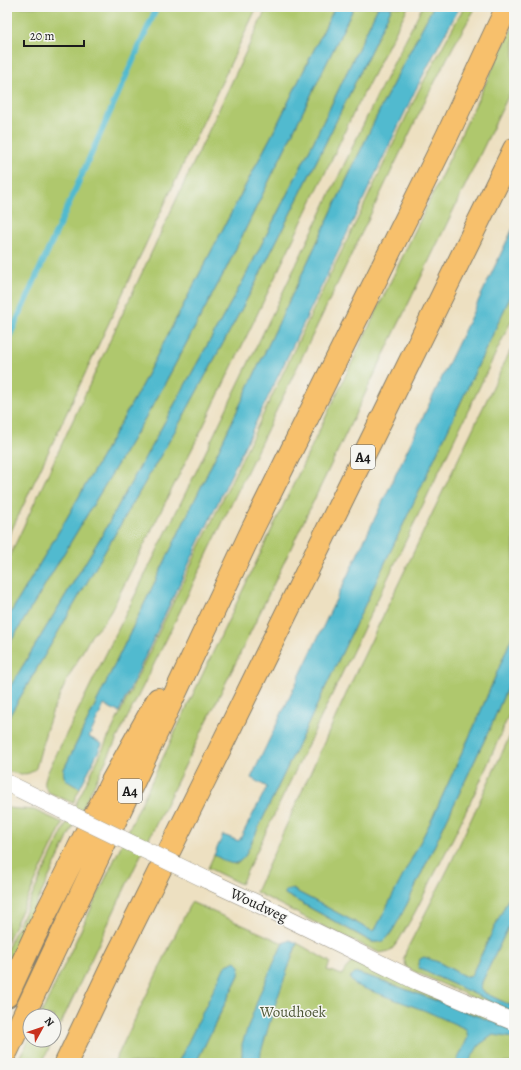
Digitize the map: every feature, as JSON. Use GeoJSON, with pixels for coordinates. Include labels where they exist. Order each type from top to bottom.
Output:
{"type":"FeatureCollection","features":[{"type":"Feature","properties":{"kind":"highway","name":"A4"},"geometry":{"type":"LineString","coordinates":[[7,1051],[252,530],[448,136],[507,7]]}},
{"type":"Feature","properties":{"kind":"highway","name":"A4"},"geometry":{"type":"LineString","coordinates":[[66,1063],[514,149]]}},
{"type":"Feature","properties":{"kind":"highway","name":"A4"},"geometry":{"type":"LineString","coordinates":[[7,996],[35,934],[111,783],[252,530]]}},
{"type":"Feature","properties":{"kind":"street","name":"Woudweg"},"geometry":{"type":"LineString","coordinates":[[7,783],[416,981],[514,1022]]}},
{"type":"Feature","properties":{"kind":"green space"},"geometry":{"type":"Polygon","coordinates":[[[7,7],[257,7],[7,540],[7,7]]]}},
{"type":"Feature","properties":{"kind":"green space"},"geometry":{"type":"Polygon","coordinates":[[[267,7],[335,7],[277,125],[137,394],[68,516],[7,619],[7,562],[267,7]]]}},
{"type":"Feature","properties":{"kind":"green space"},"geometry":{"type":"Polygon","coordinates":[[[354,7],[378,7],[314,141],[244,279],[102,535],[7,692],[7,648],[156,400],[226,269],[354,7]]]}},
{"type":"Feature","properties":{"kind":"green space"},"geometry":{"type":"Polygon","coordinates":[[[392,7],[408,7],[351,118],[201,431],[111,611],[104,622],[91,636],[68,678],[53,710],[36,768],[30,773],[26,774],[18,774],[7,771],[7,720],[183,417],[254,286],[392,7]]]}},
{"type":"Feature","properties":{"kind":"green space"},"geometry":{"type":"Polygon","coordinates":[[[422,7],[433,7],[384,101],[201,487],[64,769],[63,773],[66,779],[80,788],[73,803],[50,793],[45,786],[45,779],[52,763],[191,482],[377,96],[422,7]]]}},
{"type":"Feature","properties":{"kind":"green space"},"geometry":{"type":"Polygon","coordinates":[[[464,7],[476,7],[427,97],[167,638],[73,827],[7,965],[7,949],[66,824],[418,92],[464,7]]]}},
{"type":"Feature","properties":{"kind":"green space"},"geometry":{"type":"Polygon","coordinates":[[[514,24],[514,84],[239,656],[134,869],[62,1021],[62,1008],[44,1008],[514,24]]]}},
{"type":"Feature","properties":{"kind":"green space"},"geometry":{"type":"Polygon","coordinates":[[[514,289],[514,315],[241,884],[208,868],[214,855],[234,864],[239,862],[245,856],[514,289]]]}},
{"type":"Feature","properties":{"kind":"green space"},"geometry":{"type":"Polygon","coordinates":[[[514,343],[514,632],[477,720],[431,821],[375,930],[372,931],[292,889],[289,889],[285,894],[366,939],[372,942],[378,942],[407,904],[491,726],[514,671],[514,703],[480,782],[453,838],[399,940],[389,951],[380,953],[316,923],[256,892],[357,670],[514,343]]]}},
{"type":"Feature","properties":{"kind":"green space"},"geometry":{"type":"Polygon","coordinates":[[[514,727],[514,887],[471,976],[466,977],[438,962],[418,963],[418,965],[419,968],[435,976],[514,1012],[514,1016],[409,969],[406,966],[404,959],[406,951],[448,869],[514,727]]]}},
{"type":"Feature","properties":{"kind":"green space"},"geometry":{"type":"Polygon","coordinates":[[[7,808],[34,810],[63,823],[7,942],[7,808]]]}},
{"type":"Feature","properties":{"kind":"green space","name":"Woudhoek"},"geometry":{"type":"Polygon","coordinates":[[[191,902],[283,943],[279,953],[292,958],[297,943],[330,962],[327,970],[342,975],[348,966],[356,960],[514,1027],[514,1031],[463,1010],[357,973],[464,1018],[502,1036],[514,1038],[514,1063],[196,1063],[239,975],[194,1031],[178,1063],[114,1063],[191,902]]]}},
{"type":"Feature","properties":{"kind":"green space"},"geometry":{"type":"Polygon","coordinates":[[[514,915],[514,1007],[485,993],[481,988],[482,982],[514,915]]]}},
{"type":"Feature","properties":{"kind":"green space"},"geometry":{"type":"Polygon","coordinates":[[[25,1048],[49,1048],[42,1063],[18,1063],[25,1048]]]}},
{"type":"Feature","properties":{"kind":"water"},"geometry":{"type":"Polygon","coordinates":[[[335,7],[354,7],[226,269],[156,400],[7,648],[7,619],[68,516],[137,394],[277,125],[335,7]]]}},
{"type":"Feature","properties":{"kind":"water"},"geometry":{"type":"Polygon","coordinates":[[[378,7],[392,7],[254,286],[183,417],[7,720],[7,692],[102,535],[244,279],[314,141],[378,7]]]}},
{"type":"Feature","properties":{"kind":"water"},"geometry":{"type":"Polygon","coordinates":[[[433,7],[460,7],[415,91],[119,712],[104,705],[89,737],[102,744],[80,788],[66,779],[63,773],[64,769],[201,487],[384,101],[433,7]]]}},
{"type":"Feature","properties":{"kind":"water"},"geometry":{"type":"Polygon","coordinates":[[[514,226],[514,289],[245,856],[237,863],[226,862],[214,855],[223,835],[239,841],[267,787],[251,778],[514,226]]]}},
{"type":"Feature","properties":{"kind":"water"},"geometry":{"type":"Polygon","coordinates":[[[514,632],[514,671],[491,726],[407,904],[394,929],[388,937],[382,942],[372,942],[285,894],[286,890],[292,889],[372,931],[375,930],[431,821],[477,720],[514,632]]]}},
{"type":"Feature","properties":{"kind":"water"},"geometry":{"type":"Polygon","coordinates":[[[514,887],[514,915],[482,982],[481,988],[485,993],[514,1007],[514,1012],[424,971],[419,968],[418,965],[420,959],[424,957],[438,962],[466,977],[471,976],[514,887]]]}},
{"type":"Feature","properties":{"kind":"water"},"geometry":{"type":"Polygon","coordinates":[[[290,940],[297,943],[274,1008],[261,1052],[260,1063],[242,1063],[242,1044],[260,993],[283,943],[290,940]]]}},
{"type":"Feature","properties":{"kind":"water"},"geometry":{"type":"Polygon","coordinates":[[[235,961],[240,966],[239,975],[196,1063],[178,1063],[225,966],[235,961]]]}},
{"type":"Feature","properties":{"kind":"water"},"geometry":{"type":"Polygon","coordinates":[[[357,973],[496,1023],[514,1031],[514,1038],[493,1035],[479,1045],[468,1063],[456,1063],[468,1037],[466,1029],[426,1011],[355,985],[350,979],[351,976],[357,973]]]}},
{"type":"Feature","properties":{"kind":"waterway"},"geometry":{"type":"LineString","coordinates":[[7,342],[157,7]]}}]}
